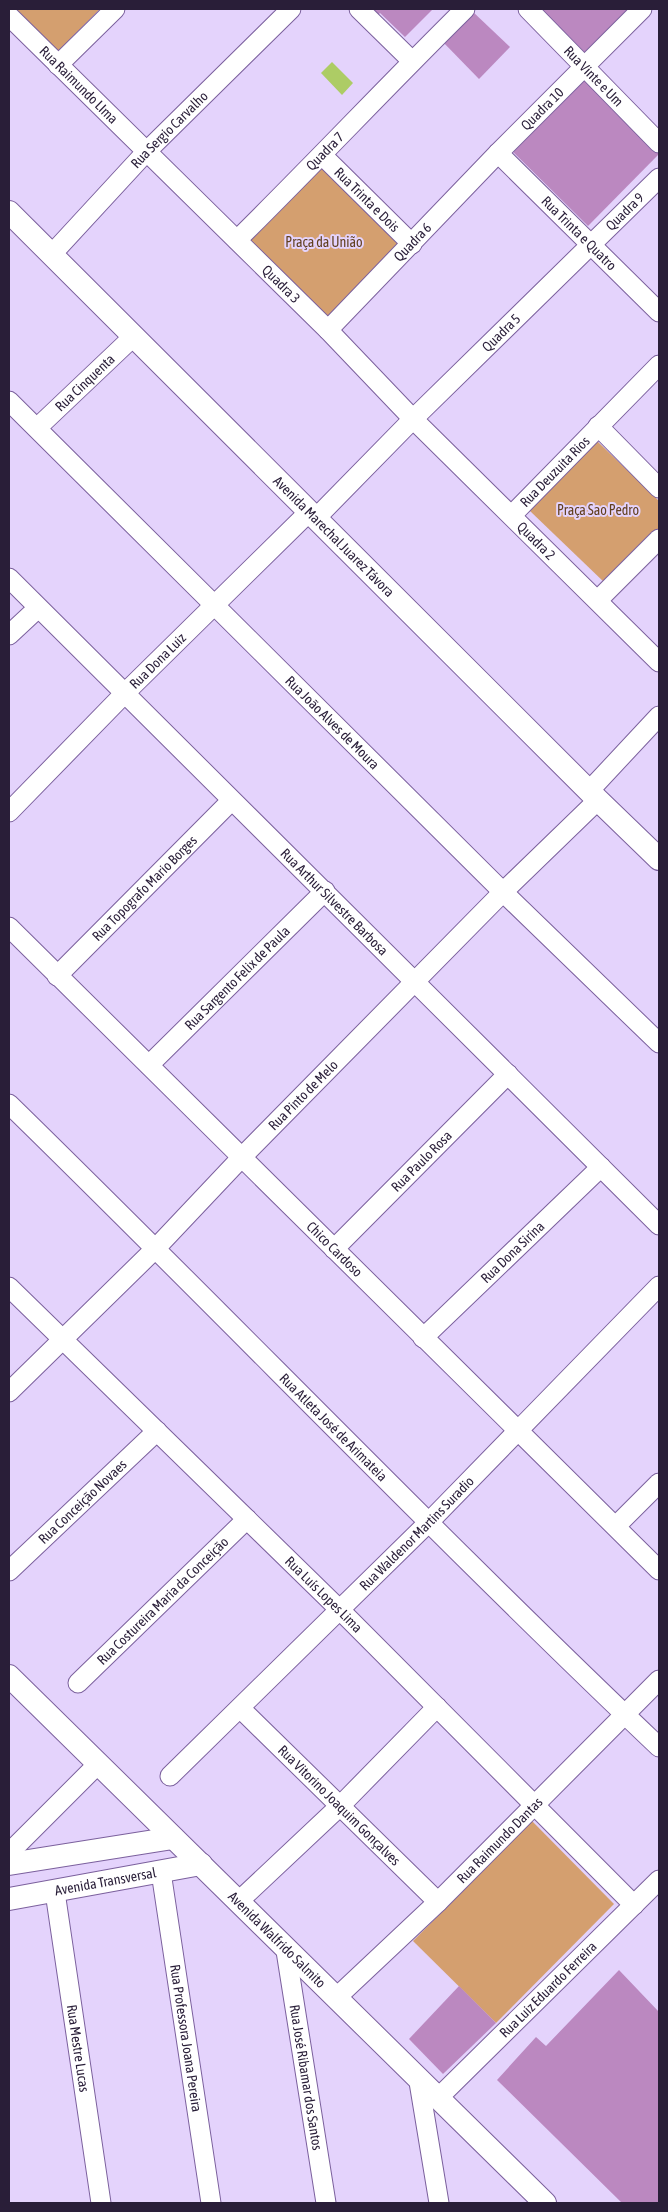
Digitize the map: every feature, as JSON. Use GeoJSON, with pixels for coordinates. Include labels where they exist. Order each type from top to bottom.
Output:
{"type":"FeatureCollection","features":[{"type":"Feature","properties":{"kind":"street"},"geometry":{"type":"LineString","coordinates":[[58,65],[115,9]]}},
{"type":"Feature","properties":{"kind":"street","name":"Rua Sergio Carvalho"},"geometry":{"type":"LineString","coordinates":[[52,254],[148,152],[291,9]]}},
{"type":"Feature","properties":{"kind":"street"},"geometry":{"type":"LineString","coordinates":[[359,9],[412,61],[465,9]]}},
{"type":"Feature","properties":{"kind":"street","name":"Rua Vinte e Um"},"geometry":{"type":"LineString","coordinates":[[528,9],[659,143]]}},
{"type":"Feature","properties":{"kind":"street","name":"Quadra 10"},"geometry":{"type":"LineString","coordinates":[[498,153],[642,9]]}},
{"type":"Feature","properties":{"kind":"street","name":"Rua Raimundo LIma"},"geometry":{"type":"LineString","coordinates":[[9,16],[148,152]]}},
{"type":"Feature","properties":{"kind":"street","name":"Quadra 7"},"geometry":{"type":"LineString","coordinates":[[237,240],[323,156],[412,61]]}},
{"type":"Feature","properties":{"kind":"street","name":"Quadra 3"},"geometry":{"type":"LineString","coordinates":[[148,152],[328,330],[413,419]]}},
{"type":"Feature","properties":{"kind":"street","name":"Quadra 6"},"geometry":{"type":"LineString","coordinates":[[328,330],[498,153]]}},
{"type":"Feature","properties":{"kind":"street","name":"Rua Trinta e Quatro"},"geometry":{"type":"LineString","coordinates":[[498,153],[659,312]]}},
{"type":"Feature","properties":{"kind":"street","name":"Rua Trinta e Dois"},"geometry":{"type":"LineString","coordinates":[[323,156],[412,244]]}},
{"type":"Feature","properties":{"kind":"street","name":"Quadra 9"},"geometry":{"type":"LineString","coordinates":[[590,244],[659,178]]}},
{"type":"Feature","properties":{"kind":"street","name":"Avenida Marechal Juarez Távora"},"geometry":{"type":"LineString","coordinates":[[9,212],[593,796],[659,859]]}},
{"type":"Feature","properties":{"kind":"street","name":"Quadra 5"},"geometry":{"type":"LineString","coordinates":[[413,419],[590,244]]}},
{"type":"Feature","properties":{"kind":"street","name":"Rua Cinquenta"},"geometry":{"type":"LineString","coordinates":[[37,428],[134,336]]}},
{"type":"Feature","properties":{"kind":"street","name":"Rua Deuzuita Rios"},"geometry":{"type":"LineString","coordinates":[[512,515],[659,365]]}},
{"type":"Feature","properties":{"kind":"street","name":"Rua João Alves de Moura"},"geometry":{"type":"LineString","coordinates":[[9,401],[503,892],[659,1043]]}},
{"type":"Feature","properties":{"kind":"street","name":"Rua Dona Luiz"},"geometry":{"type":"LineString","coordinates":[[9,812],[125,693],[214,606],[413,419]]}},
{"type":"Feature","properties":{"kind":"street","name":"Quadra 2"},"geometry":{"type":"LineString","coordinates":[[413,419],[659,662]]}},
{"type":"Feature","properties":{"kind":"street"},"geometry":{"type":"LineString","coordinates":[[598,426],[659,488]]}},
{"type":"Feature","properties":{"kind":"street"},"geometry":{"type":"LineString","coordinates":[[598,600],[659,539]]}},
{"type":"Feature","properties":{"kind":"street","name":"Rua Arthur Silvestre Barbosa"},"geometry":{"type":"LineString","coordinates":[[9,578],[659,1225]]}},
{"type":"Feature","properties":{"kind":"street"},"geometry":{"type":"LineString","coordinates":[[9,635],[38,608]]}},
{"type":"Feature","properties":{"kind":"street","name":"Rua Pinto de Melo"},"geometry":{"type":"LineString","coordinates":[[9,1392],[156,1248],[241,1158],[503,892],[593,796],[659,716]]}},
{"type":"Feature","properties":{"kind":"street","name":"Rua Topografo Mario Borges"},"geometry":{"type":"LineString","coordinates":[[57,976],[231,800]]}},
{"type":"Feature","properties":{"kind":"street","name":"Rua Sargento Felix de Paula"},"geometry":{"type":"LineString","coordinates":[[149,1066],[325,891]]}},
{"type":"Feature","properties":{"kind":"street","name":"Chico Cardoso"},"geometry":{"type":"LineString","coordinates":[[9,928],[659,1570]]}},
{"type":"Feature","properties":{"kind":"street","name":"Rua Paulo Rosa"},"geometry":{"type":"LineString","coordinates":[[334,1249],[508,1074]]}},
{"type":"Feature","properties":{"kind":"street","name":"Rua Atleta José de Arimateia"},"geometry":{"type":"LineString","coordinates":[[9,1104],[156,1248],[429,1522],[659,1747]]}},
{"type":"Feature","properties":{"kind":"street","name":"Rua Dona Sirina"},"geometry":{"type":"LineString","coordinates":[[423,1338],[601,1167]]}},
{"type":"Feature","properties":{"kind":"street","name":"Rua Waldenor Martins Suradio"},"geometry":{"type":"LineString","coordinates":[[170,1776],[429,1522],[659,1286]]}},
{"type":"Feature","properties":{"kind":"street","name":"Rua Luís Lopes Lima"},"geometry":{"type":"LineString","coordinates":[[9,1287],[340,1610],[536,1805],[634,1906]]}},
{"type":"Feature","properties":{"kind":"street","name":"Rua Conceição Novaes"},"geometry":{"type":"LineString","coordinates":[[9,1571],[158,1431]]}},
{"type":"Feature","properties":{"kind":"street"},"geometry":{"type":"LineString","coordinates":[[616,1526],[659,1483]]}},
{"type":"Feature","properties":{"kind":"street","name":"Rua Costureira Maria da Conceição"},"geometry":{"type":"LineString","coordinates":[[78,1683],[247,1520]]}},
{"type":"Feature","properties":{"kind":"street","name":"Avenida Walfrido Salmito"},"geometry":{"type":"LineString","coordinates":[[10,1680],[240,1901],[286,1951],[337,1997],[437,2099],[545,2203]]}},
{"type":"Feature","properties":{"kind":"street","name":"Rua Raimundo Dantas"},"geometry":{"type":"LineString","coordinates":[[337,1997],[438,1902],[659,1680]]}},
{"type":"Feature","properties":{"kind":"street"},"geometry":{"type":"LineString","coordinates":[[240,1901],[340,1806],[437,1707]]}},
{"type":"Feature","properties":{"kind":"street","name":"Rua Vitorino Joaquim Gonçalves"},"geometry":{"type":"LineString","coordinates":[[240,1708],[438,1902]]}},
{"type":"Feature","properties":{"kind":"street"},"geometry":{"type":"LineString","coordinates":[[9,1853],[98,1764]]}},
{"type":"Feature","properties":{"kind":"street"},"geometry":{"type":"LineString","coordinates":[[9,1864],[173,1838]]}},
{"type":"Feature","properties":{"kind":"street","name":"Avenida Transversal"},"geometry":{"type":"LineString","coordinates":[[9,1899],[201,1864]]}},
{"type":"Feature","properties":{"kind":"street","name":"Rua Professora Joana Pereira"},"geometry":{"type":"LineString","coordinates":[[161,1872],[211,2203]]}},
{"type":"Feature","properties":{"kind":"street","name":"Rua Luiz Eduardo Ferreira"},"geometry":{"type":"LineString","coordinates":[[437,2099],[659,1880]]}},
{"type":"Feature","properties":{"kind":"street","name":"Rua Mestre Lucas"},"geometry":{"type":"LineString","coordinates":[[55,1892],[101,2203]]}},
{"type":"Feature","properties":{"kind":"street","name":"Rua José Ribamar dos Santos"},"geometry":{"type":"LineString","coordinates":[[286,1951],[326,2203]]}},
{"type":"Feature","properties":{"kind":"street"},"geometry":{"type":"LineString","coordinates":[[420,2082],[439,2203]]}},
{"type":"Feature","properties":{"kind":"green space"},"geometry":{"type":"Polygon","coordinates":[[[14,9],[100,9],[57,52],[14,9]]]}},
{"type":"Feature","properties":{"kind":"green space","name":"Praça da União"},"geometry":{"type":"Polygon","coordinates":[[[324,164],[403,243],[326,322],[245,242],[324,164]]]}},
{"type":"Feature","properties":{"kind":"green space","name":"Praça Sao Pedro"},"geometry":{"type":"Polygon","coordinates":[[[597,441],[659,501],[659,529],[606,584],[530,511],[597,441]]]}},
{"type":"Feature","properties":{"kind":"green space"},"geometry":{"type":"Polygon","coordinates":[[[532,1821],[614,1904],[496,2023],[413,1941],[532,1821]]]}},
{"type":"Feature","properties":{"kind":"shaded area"},"geometry":{"type":"Polygon","coordinates":[[[332,62],[353,83],[342,95],[321,73],[332,62]]]}},
{"type":"Feature","properties":{"kind":"building"},"geometry":{"type":"Polygon","coordinates":[[[371,9],[433,9],[405,37],[380,13],[378,15],[371,9]]]}},
{"type":"Feature","properties":{"kind":"building"},"geometry":{"type":"Polygon","coordinates":[[[541,9],[635,9],[587,55],[541,9]]]}},
{"type":"Feature","properties":{"kind":"building"},"geometry":{"type":"Polygon","coordinates":[[[472,11],[510,47],[479,79],[442,41],[472,11]]]}},
{"type":"Feature","properties":{"kind":"building"},"geometry":{"type":"Polygon","coordinates":[[[584,72],[659,149],[659,154],[588,226],[509,148],[584,72]]]}},
{"type":"Feature","properties":{"kind":"building"},"geometry":{"type":"Polygon","coordinates":[[[619,1970],[659,2012],[659,2203],[622,2203],[497,2080],[536,2037],[546,2046],[619,1970]]]}},
{"type":"Feature","properties":{"kind":"building"},"geometry":{"type":"Polygon","coordinates":[[[459,1986],[496,2023],[443,2074],[409,2039],[459,1986]]]}}]}
